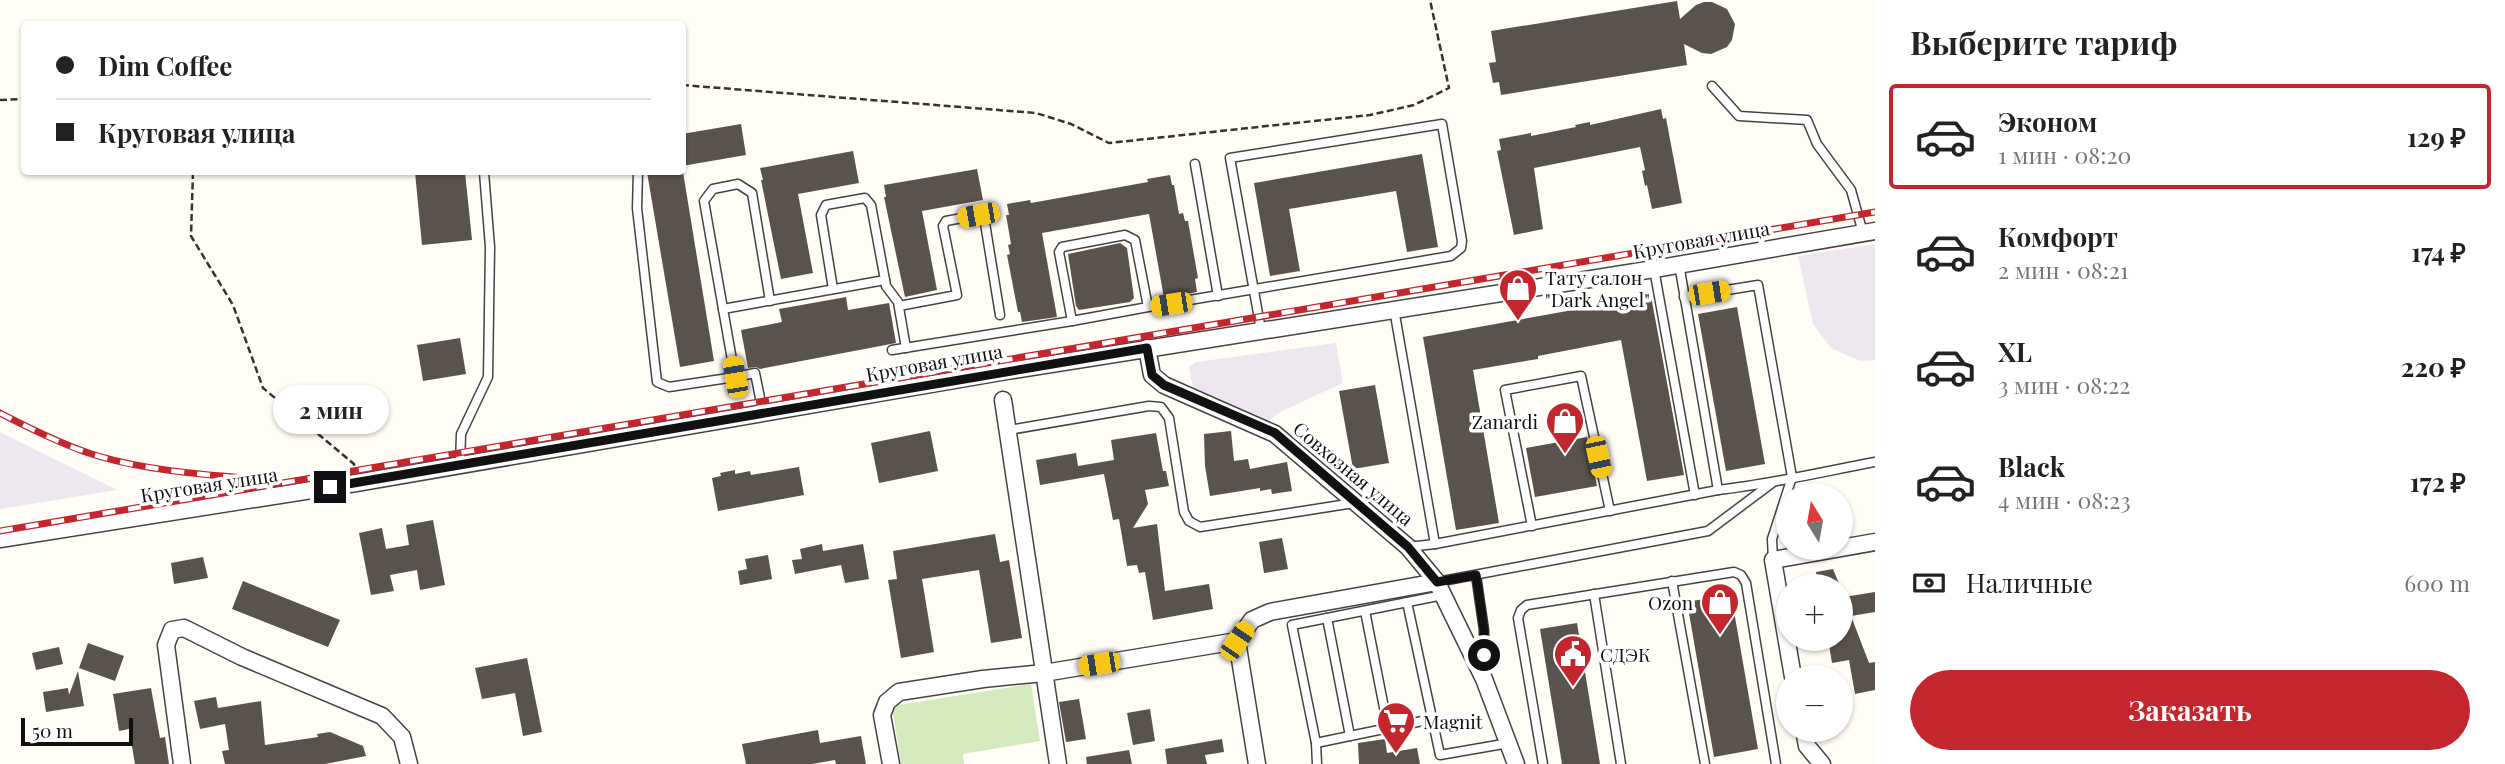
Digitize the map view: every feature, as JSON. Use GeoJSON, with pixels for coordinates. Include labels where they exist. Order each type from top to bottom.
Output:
{"type":"FeatureCollection","features":[{"type":"Feature","properties":{"kind":"street","name":"Круговая улица"},"geometry":{"type":"LineString","coordinates":[[0,539],[356,483],[1147,348],[1654,269],[1869,232]]}},
{"type":"Feature","properties":{"kind":"street","name":"Совхозная улица"},"geometry":{"type":"LineString","coordinates":[[1147,348],[1152,375],[1164,385],[1275,433],[1408,547],[1440,588],[1484,679],[1516,764]]}},
{"type":"Feature","properties":{"kind":"street"},"geometry":{"type":"LineString","coordinates":[[1003,400],[1058,764]]}},
{"type":"Feature","properties":{"kind":"street"},"geometry":{"type":"LineString","coordinates":[[1791,665],[1773,560],[1875,542]]}},
{"type":"Feature","properties":{"kind":"street"},"geometry":{"type":"LineString","coordinates":[[1257,764],[1237,641],[1252,620],[1270,612],[1440,588]]}},
{"type":"Feature","properties":{"kind":"street"},"geometry":{"type":"LineString","coordinates":[[182,764],[166,645],[173,630],[184,628],[242,657],[382,716],[402,737],[409,764]]}},
{"type":"Feature","properties":{"kind":"street"},"geometry":{"type":"LineString","coordinates":[[891,764],[883,715],[887,702],[899,692],[1044,673],[1237,641]]}},
{"type":"Feature","properties":{"kind":"street"},"geometry":{"type":"LineString","coordinates":[[1806,742],[1822,764]]}},
{"type":"Feature","properties":{"kind":"lane"},"geometry":{"type":"LineString","coordinates":[[1712,86],[1739,116],[1807,120],[1817,144],[1851,190],[1869,232]]}},
{"type":"Feature","properties":{"kind":"lane"},"geometry":{"type":"LineString","coordinates":[[892,350],[1254,291],[1451,257],[1462,241],[1442,124],[1230,158],[1254,291],[1261,330]]}},
{"type":"Feature","properties":{"kind":"lane"},"geometry":{"type":"LineString","coordinates":[[1195,164],[1218,296]]}},
{"type":"Feature","properties":{"kind":"lane"},"geometry":{"type":"LineString","coordinates":[[460,465],[461,434],[488,377],[490,247],[484,175]]}},
{"type":"Feature","properties":{"kind":"lane"},"geometry":{"type":"LineString","coordinates":[[638,175],[637,208],[657,382],[669,387],[755,373],[763,413]]}},
{"type":"Feature","properties":{"kind":"lane"},"geometry":{"type":"LineString","coordinates":[[735,377],[704,201],[713,188],[738,184],[752,193],[771,300]]}},
{"type":"Feature","properties":{"kind":"lane"},"geometry":{"type":"LineString","coordinates":[[833,289],[821,215],[826,205],[865,198],[871,205],[886,286],[899,306],[906,348]]}},
{"type":"Feature","properties":{"kind":"lane"},"geometry":{"type":"LineString","coordinates":[[899,306],[957,295],[943,226],[946,220],[978,215],[984,217],[1000,316]]}},
{"type":"Feature","properties":{"kind":"lane"},"geometry":{"type":"LineString","coordinates":[[1072,321],[1059,252],[1062,247],[1079,243],[1125,235],[1135,240],[1148,307]]}},
{"type":"Feature","properties":{"kind":"lane"},"geometry":{"type":"LineString","coordinates":[[1679,264],[1718,491]]}},
{"type":"Feature","properties":{"kind":"lane"},"geometry":{"type":"LineString","coordinates":[[1654,269],[1695,495]]}},
{"type":"Feature","properties":{"kind":"lane"},"geometry":{"type":"LineString","coordinates":[[723,309],[885,280]]}},
{"type":"Feature","properties":{"kind":"lane"},"geometry":{"type":"LineString","coordinates":[[1684,297],[1758,285],[1792,477],[1772,539],[1773,560]]}},
{"type":"Feature","properties":{"kind":"lane"},"geometry":{"type":"LineString","coordinates":[[1394,309],[1435,544]]}},
{"type":"Feature","properties":{"kind":"lane"},"geometry":{"type":"LineString","coordinates":[[1532,526],[1505,390],[1581,376],[1610,511]]}},
{"type":"Feature","properties":{"kind":"lane"},"geometry":{"type":"LineString","coordinates":[[1009,430],[1149,406],[1161,407],[1169,418],[1184,512],[1189,521],[1200,527],[1357,502]]}},
{"type":"Feature","properties":{"kind":"lane"},"geometry":{"type":"LineString","coordinates":[[1408,547],[1718,491],[1772,484],[1792,477],[1875,463]]}},
{"type":"Feature","properties":{"kind":"lane"},"geometry":{"type":"LineString","coordinates":[[1317,764],[1316,743],[1292,625],[1407,602],[1476,575],[1708,531],[1772,484]]}},
{"type":"Feature","properties":{"kind":"lane"},"geometry":{"type":"LineString","coordinates":[[1543,764],[1518,618],[1521,610],[1527,605],[1734,572],[1741,575],[1746,583],[1776,764]]}},
{"type":"Feature","properties":{"kind":"lane"},"geometry":{"type":"LineString","coordinates":[[1476,575],[1484,630],[1484,679]]}},
{"type":"Feature","properties":{"kind":"lane"},"geometry":{"type":"LineString","coordinates":[[1672,581],[1705,764]]}},
{"type":"Feature","properties":{"kind":"lane"},"geometry":{"type":"LineString","coordinates":[[1594,594],[1621,764]]}},
{"type":"Feature","properties":{"kind":"lane"},"geometry":{"type":"LineString","coordinates":[[1407,602],[1440,755],[1509,743]]}},
{"type":"Feature","properties":{"kind":"lane"},"geometry":{"type":"LineString","coordinates":[[1365,611],[1388,728]]}},
{"type":"Feature","properties":{"kind":"lane"},"geometry":{"type":"LineString","coordinates":[[1327,618],[1350,736]]}},
{"type":"Feature","properties":{"kind":"lane"},"geometry":{"type":"LineString","coordinates":[[1316,743],[1432,719]]}},
{"type":"Feature","properties":{"kind":"path"},"geometry":{"type":"LineString","coordinates":[[686,85],[1036,113],[1071,124],[1109,143],[1370,115],[1414,105],[1449,88],[1430,0]]}},
{"type":"Feature","properties":{"kind":"path"},"geometry":{"type":"LineString","coordinates":[[0,100],[21,99]]}},
{"type":"Feature","properties":{"kind":"path"},"geometry":{"type":"LineString","coordinates":[[193,175],[191,236],[233,305],[263,388],[354,464],[356,483]]}},
{"type":"Feature","properties":{"kind":"shaded area"},"geometry":{"type":"Polygon","coordinates":[[[1875,244],[1875,360],[1860,361],[1831,348],[1813,324],[1798,256],[1875,244]]]}},
{"type":"Feature","properties":{"kind":"shaded area"},"geometry":{"type":"Polygon","coordinates":[[[1336,343],[1343,383],[1280,412],[1268,421],[1193,387],[1189,367],[1196,362],[1336,343]]]}},
{"type":"Feature","properties":{"kind":"shaded area"},"geometry":{"type":"Polygon","coordinates":[[[0,432],[117,490],[0,509],[0,432]]]}},
{"type":"Feature","properties":{"kind":"green space"},"geometry":{"type":"Polygon","coordinates":[[[1031,684],[1040,741],[963,754],[964,764],[901,764],[892,706],[1031,684]]]}},
{"type":"Feature","properties":{"kind":"building"},"geometry":{"type":"Polygon","coordinates":[[[1677,1],[1680,19],[1696,5],[1704,2],[1712,2],[1727,9],[1735,24],[1732,40],[1727,47],[1711,54],[1702,53],[1684,44],[1687,65],[1501,95],[1499,82],[1493,83],[1489,63],[1496,62],[1491,31],[1677,1]]]}},
{"type":"Feature","properties":{"kind":"building"},"geometry":{"type":"Polygon","coordinates":[[[1661,109],[1663,119],[1666,118],[1682,203],[1652,209],[1642,171],[1645,170],[1640,147],[1534,168],[1543,229],[1514,235],[1497,151],[1501,150],[1499,139],[1531,133],[1531,136],[1661,109]]]}},
{"type":"Feature","properties":{"kind":"building"},"geometry":{"type":"Polygon","coordinates":[[[741,124],[746,155],[686,165],[686,133],[741,124]]]}},
{"type":"Feature","properties":{"kind":"building"},"geometry":{"type":"Polygon","coordinates":[[[853,151],[859,183],[798,194],[813,273],[781,279],[760,168],[853,151]]]}},
{"type":"Feature","properties":{"kind":"building"},"geometry":{"type":"Polygon","coordinates":[[[1422,154],[1438,247],[1407,252],[1396,191],[1289,209],[1300,271],[1270,276],[1254,183],[1422,154]]]}},
{"type":"Feature","properties":{"kind":"building"},"geometry":{"type":"Polygon","coordinates":[[[977,169],[983,200],[922,211],[937,290],[905,297],[884,197],[884,185],[977,169]]]}},
{"type":"Feature","properties":{"kind":"building"},"geometry":{"type":"Polygon","coordinates":[[[415,175],[465,175],[472,240],[422,245],[415,175]]]}},
{"type":"Feature","properties":{"kind":"building"},"geometry":{"type":"Polygon","coordinates":[[[648,175],[683,175],[714,361],[680,367],[648,175]]]}},
{"type":"Feature","properties":{"kind":"building"},"geometry":{"type":"Polygon","coordinates":[[[1170,175],[1179,214],[1183,213],[1185,221],[1188,221],[1198,278],[1195,279],[1197,292],[1164,298],[1149,214],[1042,233],[1057,317],[1022,322],[1007,255],[1010,254],[1008,245],[1011,244],[1007,204],[1030,200],[1031,203],[1148,182],[1147,179],[1170,175]]]}},
{"type":"Feature","properties":{"kind":"building"},"geometry":{"type":"Polygon","coordinates":[[[1120,243],[1127,248],[1134,298],[1130,302],[1079,310],[1076,306],[1068,254],[1120,243]]]}},
{"type":"Feature","properties":{"kind":"building"},"geometry":{"type":"Polygon","coordinates":[[[1651,296],[1684,475],[1647,481],[1621,340],[1538,356],[1538,359],[1473,370],[1499,523],[1456,530],[1423,337],[1651,296]]]}},
{"type":"Feature","properties":{"kind":"building"},"geometry":{"type":"Polygon","coordinates":[[[846,297],[848,310],[889,303],[896,343],[760,369],[748,368],[741,330],[782,322],[779,309],[846,297]]]}},
{"type":"Feature","properties":{"kind":"building"},"geometry":{"type":"Polygon","coordinates":[[[1737,307],[1765,464],[1726,471],[1698,314],[1737,307]]]}},
{"type":"Feature","properties":{"kind":"building"},"geometry":{"type":"Polygon","coordinates":[[[460,338],[466,374],[423,381],[417,345],[460,338]]]}},
{"type":"Feature","properties":{"kind":"building"},"geometry":{"type":"Polygon","coordinates":[[[1375,385],[1389,463],[1353,469],[1339,391],[1375,385]]]}},
{"type":"Feature","properties":{"kind":"building"},"geometry":{"type":"Polygon","coordinates":[[[930,431],[938,471],[879,483],[871,443],[930,431]]]}},
{"type":"Feature","properties":{"kind":"building"},"geometry":{"type":"Polygon","coordinates":[[[1231,431],[1234,461],[1248,459],[1250,469],[1287,462],[1292,491],[1272,494],[1271,489],[1260,491],[1260,488],[1210,496],[1204,434],[1231,431]]]}},
{"type":"Feature","properties":{"kind":"building"},"geometry":{"type":"Polygon","coordinates":[[[1156,433],[1163,471],[1166,471],[1169,486],[1145,490],[1148,504],[1133,528],[1157,524],[1165,591],[1209,584],[1213,609],[1153,620],[1145,572],[1139,573],[1137,565],[1127,566],[1119,519],[1113,520],[1104,474],[1040,485],[1036,460],[1076,453],[1078,466],[1114,460],[1111,440],[1156,433]]]}},
{"type":"Feature","properties":{"kind":"building"},"geometry":{"type":"Polygon","coordinates":[[[1587,437],[1597,486],[1535,497],[1526,448],[1587,437]]]}},
{"type":"Feature","properties":{"kind":"building"},"geometry":{"type":"Polygon","coordinates":[[[799,467],[804,495],[718,511],[712,478],[721,476],[720,473],[735,470],[735,474],[750,471],[751,475],[799,467]]]}},
{"type":"Feature","properties":{"kind":"building"},"geometry":{"type":"Polygon","coordinates":[[[433,520],[445,585],[420,590],[417,570],[390,575],[394,591],[371,595],[359,533],[382,528],[386,549],[409,545],[406,525],[433,520]]]}},
{"type":"Feature","properties":{"kind":"building"},"geometry":{"type":"Polygon","coordinates":[[[995,534],[1000,562],[1009,560],[1022,638],[991,643],[979,570],[922,579],[934,652],[901,658],[888,580],[897,579],[893,551],[995,534]]]}},
{"type":"Feature","properties":{"kind":"building"},"geometry":{"type":"Polygon","coordinates":[[[1282,538],[1288,569],[1264,573],[1259,542],[1282,538]]]}},
{"type":"Feature","properties":{"kind":"building"},"geometry":{"type":"Polygon","coordinates":[[[822,544],[823,551],[863,544],[869,579],[845,583],[841,565],[795,574],[792,560],[802,559],[800,549],[822,544]]]}},
{"type":"Feature","properties":{"kind":"building"},"geometry":{"type":"Polygon","coordinates":[[[768,555],[772,579],[740,585],[738,571],[747,569],[745,559],[768,555]]]}},
{"type":"Feature","properties":{"kind":"building"},"geometry":{"type":"Polygon","coordinates":[[[203,557],[208,578],[174,584],[171,563],[203,557]]]}},
{"type":"Feature","properties":{"kind":"building"},"geometry":{"type":"Polygon","coordinates":[[[1833,569],[1835,574],[1816,574],[1833,569]]]}},
{"type":"Feature","properties":{"kind":"building"},"geometry":{"type":"Polygon","coordinates":[[[243,581],[340,620],[328,647],[232,609],[243,581]]]}},
{"type":"Feature","properties":{"kind":"building"},"geometry":{"type":"Polygon","coordinates":[[[1875,592],[1875,612],[1853,616],[1853,596],[1875,592]]]}},
{"type":"Feature","properties":{"kind":"building"},"geometry":{"type":"Polygon","coordinates":[[[1731,594],[1758,749],[1714,757],[1687,602],[1731,594]]]}},
{"type":"Feature","properties":{"kind":"building"},"geometry":{"type":"Polygon","coordinates":[[[1853,621],[1869,663],[1875,662],[1875,690],[1855,694],[1853,665],[1850,665],[1849,660],[1832,663],[1830,651],[1853,651],[1853,621]]]}},
{"type":"Feature","properties":{"kind":"building"},"geometry":{"type":"Polygon","coordinates":[[[1577,623],[1600,764],[1562,764],[1540,629],[1577,623]]]}},
{"type":"Feature","properties":{"kind":"building"},"geometry":{"type":"Polygon","coordinates":[[[88,643],[124,656],[115,681],[79,668],[88,643]]]}},
{"type":"Feature","properties":{"kind":"building"},"geometry":{"type":"Polygon","coordinates":[[[59,647],[63,664],[36,670],[32,653],[59,647]]]}},
{"type":"Feature","properties":{"kind":"building"},"geometry":{"type":"Polygon","coordinates":[[[527,658],[542,732],[523,736],[515,693],[482,699],[475,668],[527,658]]]}},
{"type":"Feature","properties":{"kind":"building"},"geometry":{"type":"Polygon","coordinates":[[[78,671],[84,706],[46,712],[43,692],[68,688],[69,695],[78,671]]]}},
{"type":"Feature","properties":{"kind":"building"},"geometry":{"type":"Polygon","coordinates":[[[151,688],[160,738],[165,737],[169,764],[135,764],[129,729],[119,731],[113,694],[151,688]]]}},
{"type":"Feature","properties":{"kind":"building"},"geometry":{"type":"Polygon","coordinates":[[[216,697],[218,708],[261,701],[265,745],[318,737],[317,734],[330,732],[363,746],[366,756],[325,764],[225,764],[222,751],[229,750],[225,724],[200,729],[194,701],[216,697]]]}},
{"type":"Feature","properties":{"kind":"building"},"geometry":{"type":"Polygon","coordinates":[[[1079,699],[1086,739],[1066,742],[1059,702],[1079,699]]]}},
{"type":"Feature","properties":{"kind":"building"},"geometry":{"type":"Polygon","coordinates":[[[1150,709],[1155,741],[1133,745],[1127,713],[1150,709]]]}},
{"type":"Feature","properties":{"kind":"building"},"geometry":{"type":"Polygon","coordinates":[[[818,730],[820,743],[861,736],[866,764],[836,764],[835,760],[812,764],[746,764],[742,744],[818,730]]]}},
{"type":"Feature","properties":{"kind":"building"},"geometry":{"type":"Polygon","coordinates":[[[1222,739],[1224,752],[1205,755],[1207,764],[1167,764],[1165,749],[1222,739]]]}},
{"type":"Feature","properties":{"kind":"building","name":"Magnit"},"geometry":{"type":"Polygon","coordinates":[[[1385,739],[1387,753],[1417,748],[1420,764],[1359,764],[1358,743],[1385,739]]]}},
{"type":"Feature","properties":{"kind":"building"},"geometry":{"type":"Polygon","coordinates":[[[1129,750],[1132,764],[1087,764],[1086,757],[1129,750]]]}},
{"type":"Feature","properties":{"kind":"railway"},"geometry":{"type":"LineString","coordinates":[[0,531],[1875,212]]}},
{"type":"Feature","properties":{"kind":"railway"},"geometry":{"type":"LineString","coordinates":[[0,413],[98,456],[140,466],[269,480]]}},
{"type":"Feature","properties":{"kind":"place","name":"Тату салон \"Dark Angel\""},"geometry":{"type":"Point","coordinates":[1518,322]}},
{"type":"Feature","properties":{"kind":"place","name":"Zanardi"},"geometry":{"type":"Point","coordinates":[1565,455]}},
{"type":"Feature","properties":{"kind":"place","name":"Ozon"},"geometry":{"type":"Point","coordinates":[1720,636]}},
{"type":"Feature","properties":{"kind":"place","name":"СДЭК"},"geometry":{"type":"Point","coordinates":[1573,688]}},
{"type":"Feature","properties":{"kind":"place","name":"Magnit"},"geometry":{"type":"Point","coordinates":[1396,755]}},
{"type":"Feature","properties":{"kind":"route"},"geometry":{"type":"LineString","coordinates":[[330,487],[1147,348],[1152,375],[1164,385],[1275,433],[1408,547],[1437,582],[1476,575],[1484,630],[1484,655]]}}]}
